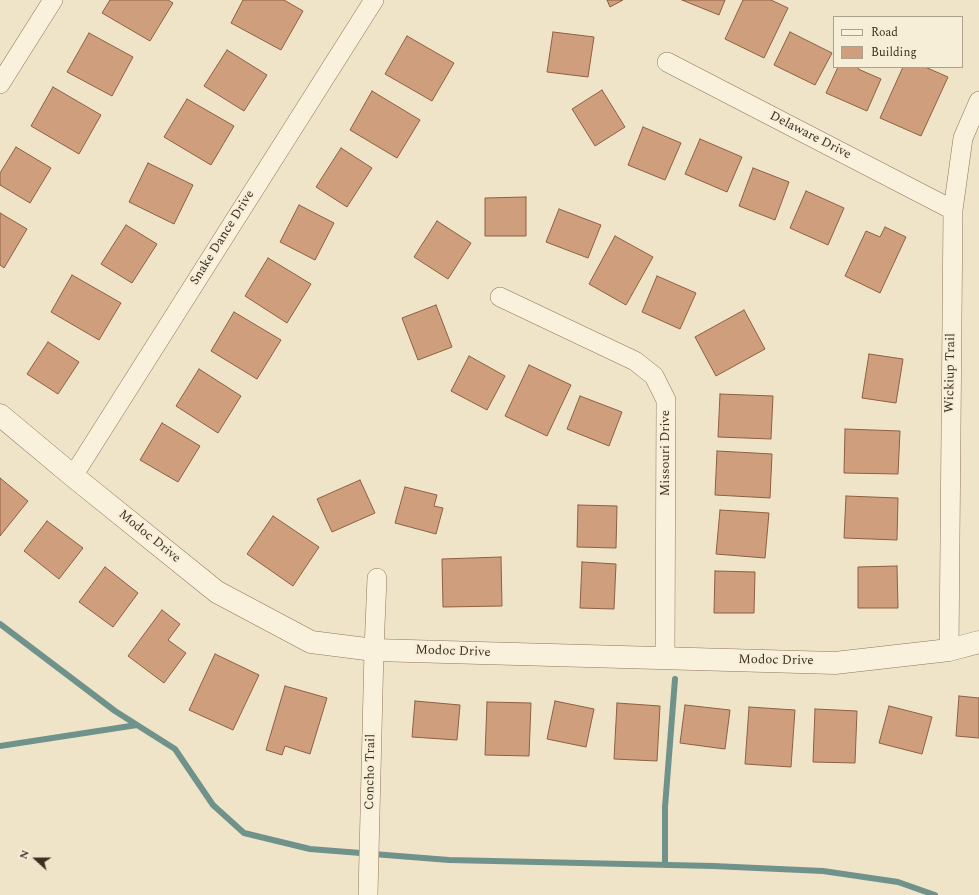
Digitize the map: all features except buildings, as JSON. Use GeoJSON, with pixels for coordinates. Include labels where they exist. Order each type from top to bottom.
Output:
{"type":"FeatureCollection","features":[{"type":"Feature","properties":{"kind":"street"},"geometry":{"type":"LineString","coordinates":[[0,84],[53,0]]}},
{"type":"Feature","properties":{"kind":"street","name":"Snake Dance Drive"},"geometry":{"type":"LineString","coordinates":[[73,476],[374,0]]}},
{"type":"Feature","properties":{"kind":"street","name":"Delaware Drive"},"geometry":{"type":"LineString","coordinates":[[667,62],[953,210]]}},
{"type":"Feature","properties":{"kind":"street","name":"Wickiup Trail"},"geometry":{"type":"LineString","coordinates":[[949,650],[953,210],[963,138],[979,101]]}},
{"type":"Feature","properties":{"kind":"street","name":"Missouri Drive"},"geometry":{"type":"LineString","coordinates":[[500,297],[635,361],[654,376],[666,400],[665,658]]}},
{"type":"Feature","properties":{"kind":"street","name":"Modoc Drive"},"geometry":{"type":"LineString","coordinates":[[0,415],[217,592],[311,642],[374,650],[835,663],[949,650],[979,642]]}},
{"type":"Feature","properties":{"kind":"street","name":"Concho Trail"},"geometry":{"type":"LineString","coordinates":[[368,887],[377,578]]}},
{"type":"Feature","properties":{"kind":"waterway"},"geometry":{"type":"LineString","coordinates":[[0,624],[115,711],[175,749],[213,805],[244,833],[310,849],[449,860],[713,866],[823,871],[898,882],[935,895]]}},
{"type":"Feature","properties":{"kind":"waterway"},"geometry":{"type":"LineString","coordinates":[[665,865],[665,807],[675,679]]}},
{"type":"Feature","properties":{"kind":"waterway"},"geometry":{"type":"LineString","coordinates":[[0,746],[137,725]]}}]}
